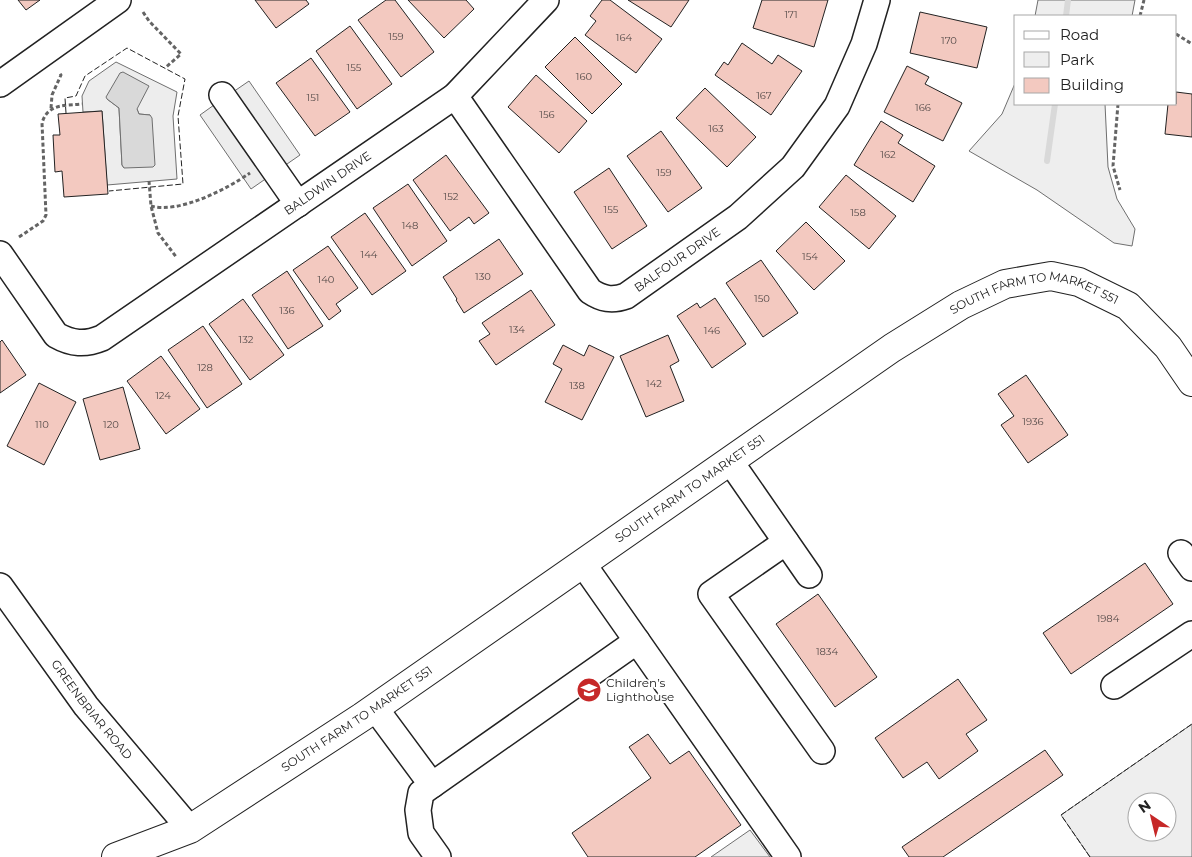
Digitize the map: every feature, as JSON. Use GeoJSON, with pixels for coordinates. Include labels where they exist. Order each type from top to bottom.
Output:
{"type":"FeatureCollection","features":[{"type":"Feature","properties":{"kind":"main road","name":"SOUTH FARM TO MARKET 551"},"geometry":{"type":"LineString","coordinates":[[116,857],[190,829],[375,708],[892,348],[961,305],[1005,284],[1051,276],[1079,282],[1128,306],[1168,348],[1192,382]]}},
{"type":"Feature","properties":{"kind":"street"},"geometry":{"type":"LineString","coordinates":[[0,84],[118,0]]}},
{"type":"Feature","properties":{"kind":"street","name":"BALDWIN DRIVE"},"geometry":{"type":"LineString","coordinates":[[0,254],[56,334],[73,342],[91,343],[102,338],[455,96],[546,0]]}},
{"type":"Feature","properties":{"kind":"street","name":"BALFOUR DRIVE"},"geometry":{"type":"LineString","coordinates":[[455,96],[590,291],[607,299],[617,299],[626,296],[738,217],[794,167],[837,106],[864,44],[877,0]]}},
{"type":"Feature","properties":{"kind":"street"},"geometry":{"type":"LineString","coordinates":[[222,95],[298,204]]}},
{"type":"Feature","properties":{"kind":"street"},"geometry":{"type":"LineString","coordinates":[[730,461],[809,575]]}},
{"type":"Feature","properties":{"kind":"street"},"geometry":{"type":"LineString","coordinates":[[786,542],[711,594],[822,751]]}},
{"type":"Feature","properties":{"kind":"street"},"geometry":{"type":"LineString","coordinates":[[582,564],[788,857]]}},
{"type":"Feature","properties":{"kind":"street","name":"GREENBRIAR ROAD"},"geometry":{"type":"LineString","coordinates":[[0,586],[86,706],[190,829]]}},
{"type":"Feature","properties":{"kind":"street"},"geometry":{"type":"LineString","coordinates":[[1114,686],[1192,634]]}},
{"type":"Feature","properties":{"kind":"street"},"geometry":{"type":"LineString","coordinates":[[438,857],[421,833],[418,810],[421,793],[637,641]]}},
{"type":"Feature","properties":{"kind":"street"},"geometry":{"type":"LineString","coordinates":[[375,708],[432,785]]}},
{"type":"Feature","properties":{"kind":"path"},"geometry":{"type":"LineString","coordinates":[[1140,14],[1144,0]]}},
{"type":"Feature","properties":{"kind":"path"},"geometry":{"type":"LineString","coordinates":[[143,12],[149,21],[181,54],[165,68]]}},
{"type":"Feature","properties":{"kind":"path"},"geometry":{"type":"LineString","coordinates":[[1177,35],[1192,44]]}},
{"type":"Feature","properties":{"kind":"path"},"geometry":{"type":"LineString","coordinates":[[51,108],[52,95],[61,75],[59,72]]}},
{"type":"Feature","properties":{"kind":"path"},"geometry":{"type":"LineString","coordinates":[[19,237],[42,221],[46,215],[42,123],[44,114],[51,108],[82,104]]}},
{"type":"Feature","properties":{"kind":"path"},"geometry":{"type":"LineString","coordinates":[[1118,105],[1113,166],[1120,190]]}},
{"type":"Feature","properties":{"kind":"path"},"geometry":{"type":"LineString","coordinates":[[151,206],[159,208],[181,205],[222,190],[237,182],[267,160]]}},
{"type":"Feature","properties":{"kind":"path"},"geometry":{"type":"LineString","coordinates":[[149,181],[151,206],[158,233],[180,262]]}},
{"type":"Feature","properties":{"kind":"green space"},"geometry":{"type":"Polygon","coordinates":[[[1038,0],[1135,0],[1132,15],[1035,15],[1038,0]]]}},
{"type":"Feature","properties":{"kind":"green space"},"geometry":{"type":"Polygon","coordinates":[[[1014,86],[1014,105],[1105,105],[1108,167],[1117,199],[1135,229],[1132,246],[1114,243],[1037,190],[969,151],[1002,114],[1014,86]]]}},
{"type":"Feature","properties":{"kind":"green space"},"geometry":{"type":"Polygon","coordinates":[[[1192,724],[1192,857],[1090,857],[1061,815],[1192,724]]]}},
{"type":"Feature","properties":{"kind":"green space"},"geometry":{"type":"Polygon","coordinates":[[[750,830],[770,857],[711,857],[750,830]]]}},
{"type":"Feature","properties":{"kind":"shaded area"},"geometry":{"type":"Polygon","coordinates":[[[116,62],[177,92],[173,116],[177,179],[107,185],[102,111],[83,112],[82,96],[89,81],[116,62]],[[107,99],[119,108],[122,165],[124,168],[150,115],[139,114],[137,109],[107,99]]]}},
{"type":"Feature","properties":{"kind":"shaded area"},"geometry":{"type":"Polygon","coordinates":[[[123,72],[149,86],[137,109],[139,114],[150,115],[152,118],[155,165],[153,167],[124,168],[122,165],[119,108],[106,97],[120,73],[123,72]]]}},
{"type":"Feature","properties":{"kind":"shaded area"},"geometry":{"type":"Polygon","coordinates":[[[249,81],[300,155],[251,189],[200,115],[214,105],[210,98],[228,85],[233,92],[249,81]]]}},
{"type":"Feature","properties":{"kind":"building"},"geometry":{"type":"Polygon","coordinates":[[[18,0],[40,0],[26,10],[18,0]]]}},
{"type":"Feature","properties":{"kind":"building"},"geometry":{"type":"Polygon","coordinates":[[[255,0],[306,0],[309,4],[276,28],[255,0]]]}},
{"type":"Feature","properties":{"kind":"building"},"geometry":{"type":"Polygon","coordinates":[[[386,0],[395,0],[434,52],[401,77],[358,20],[386,0]]]}},
{"type":"Feature","properties":{"kind":"building"},"geometry":{"type":"Polygon","coordinates":[[[408,0],[466,0],[474,9],[444,38],[408,0]]]}},
{"type":"Feature","properties":{"kind":"building"},"geometry":{"type":"Polygon","coordinates":[[[602,0],[610,0],[662,39],[636,73],[585,35],[596,21],[590,16],[602,0]]]}},
{"type":"Feature","properties":{"kind":"building"},"geometry":{"type":"Polygon","coordinates":[[[628,0],[689,0],[671,27],[628,0]]]}},
{"type":"Feature","properties":{"kind":"building"},"geometry":{"type":"Polygon","coordinates":[[[762,0],[828,0],[814,47],[753,28],[762,0]]]}},
{"type":"Feature","properties":{"kind":"building"},"geometry":{"type":"Polygon","coordinates":[[[920,12],[987,27],[977,68],[910,53],[920,12]]]}},
{"type":"Feature","properties":{"kind":"building"},"geometry":{"type":"Polygon","coordinates":[[[350,26],[392,84],[357,109],[316,51],[350,26]]]}},
{"type":"Feature","properties":{"kind":"building"},"geometry":{"type":"Polygon","coordinates":[[[575,37],[622,84],[592,114],[545,67],[575,37]]]}},
{"type":"Feature","properties":{"kind":"building"},"geometry":{"type":"Polygon","coordinates":[[[742,43],[772,64],[778,55],[802,71],[771,115],[715,75],[724,62],[728,65],[742,43]]]}},
{"type":"Feature","properties":{"kind":"building"},"geometry":{"type":"Polygon","coordinates":[[[311,58],[350,112],[315,136],[276,83],[311,58]]]}},
{"type":"Feature","properties":{"kind":"building"},"geometry":{"type":"Polygon","coordinates":[[[907,66],[929,77],[925,84],[962,103],[943,141],[884,112],[907,66]]]}},
{"type":"Feature","properties":{"kind":"building"},"geometry":{"type":"Polygon","coordinates":[[[536,75],[587,121],[559,153],[508,107],[536,75]]]}},
{"type":"Feature","properties":{"kind":"building"},"geometry":{"type":"Polygon","coordinates":[[[705,88],[756,137],[727,167],[676,118],[705,88]]]}},
{"type":"Feature","properties":{"kind":"building"},"geometry":{"type":"Polygon","coordinates":[[[1177,92],[1192,94],[1192,137],[1165,134],[1168,105],[1177,105],[1177,92]]]}},
{"type":"Feature","properties":{"kind":"building"},"geometry":{"type":"Polygon","coordinates":[[[102,111],[108,194],[64,197],[62,171],[55,172],[53,135],[60,135],[58,114],[102,111]]]}},
{"type":"Feature","properties":{"kind":"building"},"geometry":{"type":"Polygon","coordinates":[[[881,121],[903,135],[898,143],[935,166],[913,202],[854,165],[881,121]]]}},
{"type":"Feature","properties":{"kind":"building"},"geometry":{"type":"Polygon","coordinates":[[[661,131],[702,188],[668,212],[627,156],[661,131]]]}},
{"type":"Feature","properties":{"kind":"building"},"geometry":{"type":"Polygon","coordinates":[[[446,155],[489,213],[474,224],[469,217],[450,231],[413,180],[446,155]]]}},
{"type":"Feature","properties":{"kind":"building"},"geometry":{"type":"Polygon","coordinates":[[[609,168],[647,226],[612,249],[574,192],[609,168]]]}},
{"type":"Feature","properties":{"kind":"building"},"geometry":{"type":"Polygon","coordinates":[[[846,175],[896,216],[869,249],[819,207],[846,175]]]}},
{"type":"Feature","properties":{"kind":"building"},"geometry":{"type":"Polygon","coordinates":[[[408,184],[447,241],[412,266],[373,208],[408,184]]]}},
{"type":"Feature","properties":{"kind":"building"},"geometry":{"type":"Polygon","coordinates":[[[365,213],[406,271],[372,295],[331,237],[365,213]]]}},
{"type":"Feature","properties":{"kind":"building"},"geometry":{"type":"Polygon","coordinates":[[[806,222],[845,261],[814,290],[776,251],[806,222]]]}},
{"type":"Feature","properties":{"kind":"building"},"geometry":{"type":"Polygon","coordinates":[[[499,239],[523,274],[464,313],[443,277],[499,239]]]}},
{"type":"Feature","properties":{"kind":"building"},"geometry":{"type":"Polygon","coordinates":[[[328,246],[358,288],[336,304],[341,311],[329,320],[293,270],[328,246]]]}},
{"type":"Feature","properties":{"kind":"building"},"geometry":{"type":"Polygon","coordinates":[[[761,260],[798,313],[763,337],[726,283],[761,260]]]}},
{"type":"Feature","properties":{"kind":"building"},"geometry":{"type":"Polygon","coordinates":[[[287,271],[323,326],[288,349],[252,295],[287,271]]]}},
{"type":"Feature","properties":{"kind":"building"},"geometry":{"type":"Polygon","coordinates":[[[531,290],[555,325],[496,365],[479,341],[490,334],[482,323],[531,290]]]}},
{"type":"Feature","properties":{"kind":"building"},"geometry":{"type":"Polygon","coordinates":[[[715,298],[746,344],[712,368],[677,316],[697,303],[700,308],[715,298]]]}},
{"type":"Feature","properties":{"kind":"building"},"geometry":{"type":"Polygon","coordinates":[[[243,299],[284,355],[250,380],[209,324],[243,299]]]}},
{"type":"Feature","properties":{"kind":"building"},"geometry":{"type":"Polygon","coordinates":[[[203,326],[242,384],[207,408],[168,350],[203,326]]]}},
{"type":"Feature","properties":{"kind":"building"},"geometry":{"type":"Polygon","coordinates":[[[668,335],[679,361],[670,366],[684,401],[646,417],[620,356],[668,335]]]}},
{"type":"Feature","properties":{"kind":"building"},"geometry":{"type":"Polygon","coordinates":[[[2,340],[26,375],[0,393],[0,342],[2,340]]]}},
{"type":"Feature","properties":{"kind":"building"},"geometry":{"type":"Polygon","coordinates":[[[563,345],[584,356],[589,345],[614,357],[582,420],[545,402],[562,369],[553,364],[563,345]]]}},
{"type":"Feature","properties":{"kind":"building"},"geometry":{"type":"Polygon","coordinates":[[[161,356],[200,409],[166,434],[127,381],[161,356]]]}},
{"type":"Feature","properties":{"kind":"building"},"geometry":{"type":"Polygon","coordinates":[[[1026,375],[1068,435],[1028,463],[1001,425],[1014,416],[998,394],[1026,375]]]}},
{"type":"Feature","properties":{"kind":"building"},"geometry":{"type":"Polygon","coordinates":[[[39,383],[76,402],[44,465],[7,446],[39,383]]]}},
{"type":"Feature","properties":{"kind":"building"},"geometry":{"type":"Polygon","coordinates":[[[123,387],[140,449],[100,460],[83,399],[123,387]]]}},
{"type":"Feature","properties":{"kind":"building"},"geometry":{"type":"Polygon","coordinates":[[[1145,563],[1173,604],[1071,674],[1043,633],[1145,563]]]}},
{"type":"Feature","properties":{"kind":"building"},"geometry":{"type":"Polygon","coordinates":[[[818,594],[877,677],[835,707],[776,624],[818,594]]]}},
{"type":"Feature","properties":{"kind":"building"},"geometry":{"type":"Polygon","coordinates":[[[958,679],[987,720],[966,734],[978,751],[939,779],[927,762],[903,778],[875,738],[958,679]]]}},
{"type":"Feature","properties":{"kind":"building"},"geometry":{"type":"Polygon","coordinates":[[[648,734],[670,764],[689,751],[741,825],[695,857],[588,857],[572,833],[651,778],[629,747],[648,734]]]}},
{"type":"Feature","properties":{"kind":"building"},"geometry":{"type":"Polygon","coordinates":[[[1045,750],[1063,775],[943,857],[909,857],[902,847],[1045,750]]]}},
{"type":"Feature","properties":{"kind":"waterway"},"geometry":{"type":"LineString","coordinates":[[1066,15],[1068,0]]}},
{"type":"Feature","properties":{"kind":"waterway"},"geometry":{"type":"LineString","coordinates":[[1047,161],[1055,105]]}},
{"type":"Feature","properties":{"kind":"fence"},"geometry":{"type":"LineString","coordinates":[[66,113],[65,98],[76,96],[85,76],[127,48],[185,79],[178,116],[183,184],[109,191]]}},
{"type":"Feature","properties":{"kind":"fence"},"geometry":{"type":"LineString","coordinates":[[1090,857],[1061,815],[1192,724]]}},
{"type":"Feature","properties":{"kind":"place","name":"Children’s Lighthouse"},"geometry":{"type":"Point","coordinates":[589,690]}}]}
